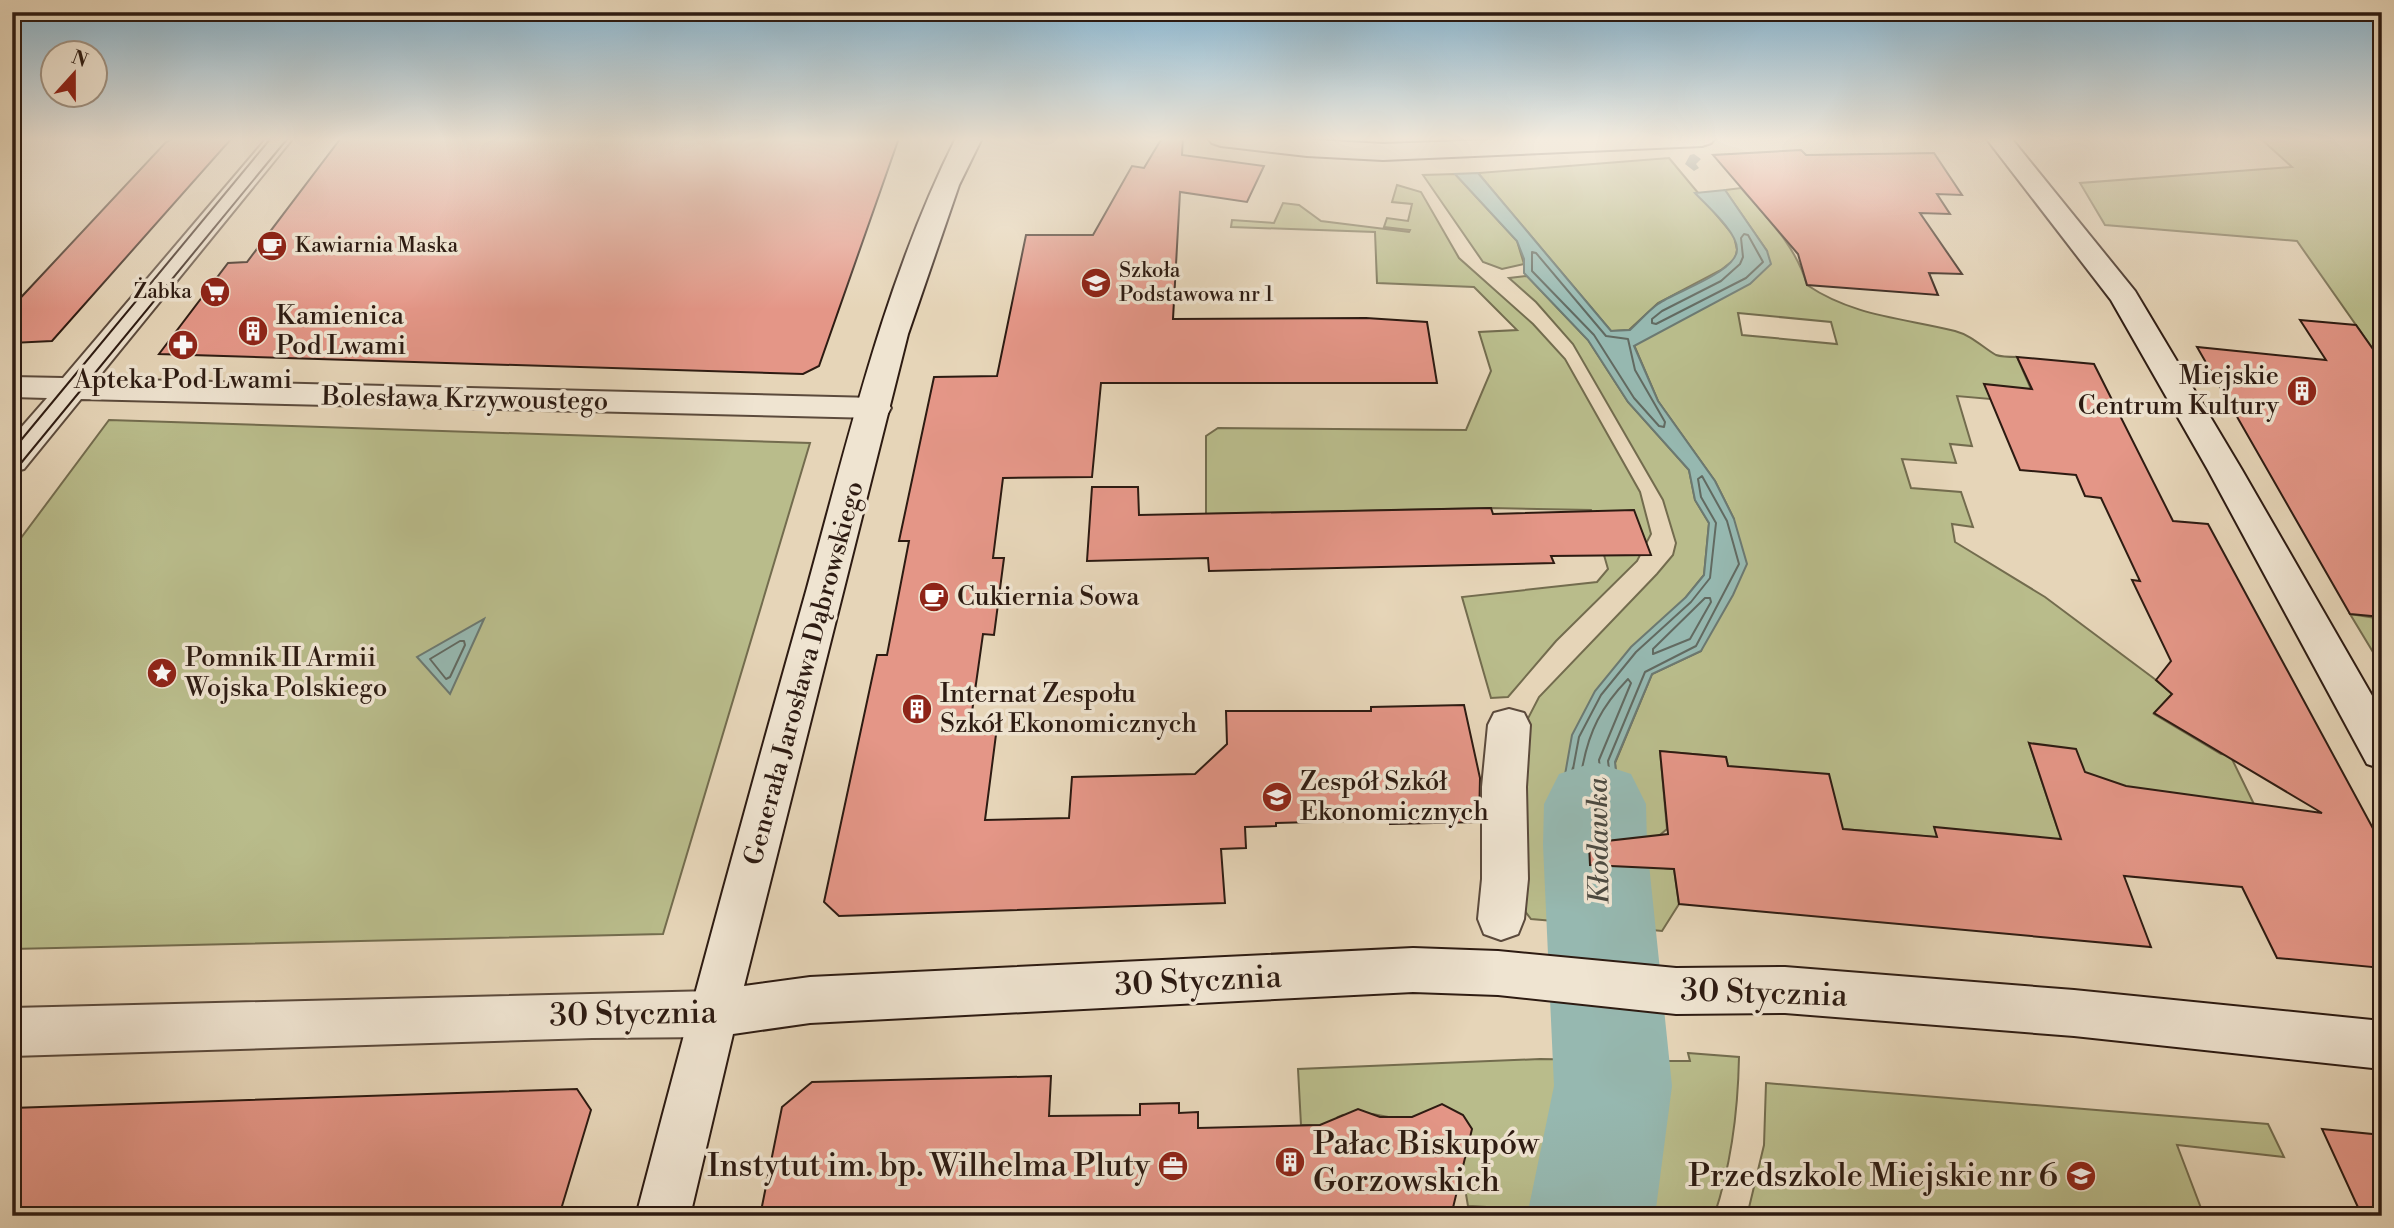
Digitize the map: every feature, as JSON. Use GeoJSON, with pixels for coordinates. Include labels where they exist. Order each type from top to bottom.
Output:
{"type":"FeatureCollection","features":[{"type":"Feature","properties":{"kind":"street"},"geometry":{"type":"LineString","coordinates":[[12,461],[232,195]]}},
{"type":"Feature","properties":{"kind":"street","name":"Generała Jarosława Dąbrowskiego"},"geometry":{"type":"LineString","coordinates":[[663,1216],[713,1014],[893,334],[942,195]]}},
{"type":"Feature","properties":{"kind":"street"},"geometry":{"type":"LineString","coordinates":[[2043,195],[2124,297],[2225,470],[2382,752]]}},
{"type":"Feature","properties":{"kind":"street","name":"Bolesława Krzywoustego"},"geometry":{"type":"LineString","coordinates":[[12,387],[875,408]]}},
{"type":"Feature","properties":{"kind":"street"},"geometry":{"type":"LineString","coordinates":[[1501,919],[1505,879],[1504,787],[1509,724]]}},
{"type":"Feature","properties":{"kind":"street","name":"30 Stycznia"},"geometry":{"type":"LineString","coordinates":[[12,1031],[593,1014],[713,1014],[810,1000],[1413,970],[1535,977],[1676,991],[1785,989],[2074,1013],[2382,1045]]}},
{"type":"Feature","properties":{"kind":"green space"},"geometry":{"type":"Polygon","coordinates":[[[1394,195],[1423,195],[1459,258],[1533,324],[1565,359],[1640,492],[1651,534],[1637,561],[1556,641],[1508,697],[1491,698],[1462,597],[1597,582],[1608,569],[1591,510],[1491,508],[1206,514],[1206,436],[1218,428],[1466,430],[1491,371],[1479,332],[1517,330],[1474,287],[1377,283],[1375,232],[1231,227],[1232,220],[1274,223],[1283,203],[1299,205],[1321,221],[1409,232],[1410,230],[1384,227],[1387,218],[1408,221],[1412,204],[1392,202],[1394,195]]]}},
{"type":"Feature","properties":{"kind":"green space"},"geometry":{"type":"Polygon","coordinates":[[[1437,195],[1475,195],[1517,241],[1524,264],[1502,269],[1483,262],[1437,195]]]}},
{"type":"Feature","properties":{"kind":"green space"},"geometry":{"type":"Polygon","coordinates":[[[1497,195],[1700,195],[1734,236],[1737,250],[1735,259],[1721,270],[1658,303],[1629,330],[1611,331],[1497,195]]]}},
{"type":"Feature","properties":{"kind":"green space"},"geometry":{"type":"Polygon","coordinates":[[[1729,195],[1747,195],[1788,245],[1807,285],[1824,295],[1878,315],[1955,331],[1996,355],[2017,357],[2037,403],[1957,396],[1972,446],[1950,444],[1956,463],[1902,459],[1911,488],[1961,492],[1973,527],[1952,524],[1955,542],[2045,597],[2172,694],[2154,714],[2221,754],[2230,755],[2269,835],[2088,781],[2029,743],[2058,830],[2078,850],[2043,847],[2040,837],[2001,833],[2004,843],[1843,829],[1736,803],[1726,757],[1660,751],[1667,829],[1660,835],[1664,868],[1674,869],[1679,904],[1662,931],[1631,928],[1615,763],[1652,674],[1701,651],[1734,519],[1715,481],[1658,401],[1634,345],[1660,330],[1767,251],[1729,195]],[[1738,313],[1742,335],[1837,344],[1831,322],[1738,313]]]}},
{"type":"Feature","properties":{"kind":"green space"},"geometry":{"type":"Polygon","coordinates":[[[2087,195],[2382,195],[2382,362],[2297,241],[2105,225],[2087,195]]]}},
{"type":"Feature","properties":{"kind":"green space"},"geometry":{"type":"Polygon","coordinates":[[[1527,276],[1588,340],[1628,402],[1689,470],[1695,500],[1709,523],[1704,575],[1686,597],[1560,803],[1576,923],[1531,919],[1517,901],[1522,730],[1539,697],[1657,574],[1673,555],[1676,543],[1663,500],[1573,344],[1536,302],[1509,278],[1527,276]]]}},
{"type":"Feature","properties":{"kind":"green space"},"geometry":{"type":"Polygon","coordinates":[[[109,420],[810,443],[663,934],[12,949],[12,550],[109,420]]]}},
{"type":"Feature","properties":{"kind":"green space"},"geometry":{"type":"Polygon","coordinates":[[[2350,614],[2382,619],[2382,667],[2350,614]]]}},
{"type":"Feature","properties":{"kind":"green space"},"geometry":{"type":"Polygon","coordinates":[[[1688,1053],[1739,1057],[1733,1138],[1714,1216],[1637,1216],[1655,1061],[1690,1061],[1688,1053]]]}},
{"type":"Feature","properties":{"kind":"green space"},"geometry":{"type":"Polygon","coordinates":[[[1540,1059],[1598,1060],[1577,1216],[1492,1216],[1486,1207],[1468,1206],[1459,1153],[1429,1115],[1389,1124],[1389,1117],[1373,1114],[1371,1118],[1345,1118],[1343,1115],[1338,1117],[1340,1120],[1329,1125],[1301,1125],[1298,1069],[1540,1059]]]}},
{"type":"Feature","properties":{"kind":"green space","name":"Przedszkole Miejskie nr 6"},"geometry":{"type":"Polygon","coordinates":[[[1766,1083],[2268,1124],[2284,1157],[2177,1145],[2204,1216],[1747,1216],[1764,1145],[1766,1083]]]}},
{"type":"Feature","properties":{"kind":"water"},"geometry":{"type":"Polygon","coordinates":[[[1475,195],[1497,195],[1611,331],[1630,330],[1658,304],[1704,281],[1727,266],[1735,257],[1737,249],[1732,235],[1697,195],[1729,195],[1767,251],[1771,264],[1750,284],[1634,346],[1658,401],[1715,481],[1734,519],[1747,564],[1733,595],[1701,651],[1652,674],[1615,762],[1631,928],[1576,923],[1560,803],[1572,735],[1595,691],[1631,647],[1686,597],[1704,575],[1709,523],[1695,500],[1689,470],[1628,402],[1588,340],[1524,273],[1524,259],[1517,241],[1475,195]]]}},
{"type":"Feature","properties":{"kind":"water"},"geometry":{"type":"Polygon","coordinates":[[[484,619],[450,694],[417,657],[484,619]]]}},
{"type":"Feature","properties":{"kind":"water"},"geometry":{"type":"Polygon","coordinates":[[[1597,1064],[1656,1070],[1637,1216],[1577,1216],[1597,1064]]]}},
{"type":"Feature","properties":{"kind":"building"},"geometry":{"type":"Polygon","coordinates":[[[116,195],[181,195],[52,341],[12,343],[12,307],[116,195]]]}},
{"type":"Feature","properties":{"kind":"building"},"geometry":{"type":"Polygon","coordinates":[[[298,195],[879,195],[819,366],[803,374],[159,354],[228,263],[247,262],[298,195]]]}},
{"type":"Feature","properties":{"kind":"building"},"geometry":{"type":"Polygon","coordinates":[[[1115,195],[1180,195],[1173,319],[1366,318],[1427,322],[1437,383],[1101,383],[1092,477],[1003,478],[993,558],[1004,558],[994,635],[983,634],[971,719],[998,719],[985,820],[1069,818],[1072,777],[1195,774],[1227,744],[1226,711],[1371,711],[1371,707],[1464,705],[1480,778],[1479,822],[1390,824],[1390,820],[1276,823],[1276,826],[1245,827],[1246,848],[1221,849],[1225,903],[839,916],[824,902],[877,655],[887,655],[909,541],[899,541],[934,377],[997,376],[1026,235],[1093,235],[1115,195]]]}},
{"type":"Feature","properties":{"kind":"building"},"geometry":{"type":"Polygon","coordinates":[[[1202,195],[1250,195],[1247,202],[1202,195]]]}},
{"type":"Feature","properties":{"kind":"building"},"geometry":{"type":"Polygon","coordinates":[[[1748,195],[1938,195],[1950,214],[1920,213],[1962,274],[1929,273],[1938,295],[1807,285],[1798,254],[1748,195]]]}},
{"type":"Feature","properties":{"kind":"building"},"geometry":{"type":"Polygon","coordinates":[[[2300,320],[2356,325],[2382,362],[2382,617],[2350,614],[2197,347],[2326,360],[2300,320]]]}},
{"type":"Feature","properties":{"kind":"building"},"geometry":{"type":"Polygon","coordinates":[[[2017,357],[2094,364],[2173,521],[2208,524],[2382,845],[2382,968],[2277,958],[2242,887],[2124,876],[2151,947],[1679,904],[1674,869],[1590,865],[1589,843],[1668,834],[1660,751],[1726,757],[1728,766],[1829,774],[1843,829],[1937,837],[1934,827],[2061,839],[2029,743],[2076,749],[2085,772],[2126,786],[2322,813],[2154,713],[2172,694],[2156,680],[2171,661],[2132,580],[2140,581],[2101,498],[2085,496],[2076,475],[2020,470],[1984,384],[2032,389],[2017,357]]]}},
{"type":"Feature","properties":{"kind":"building"},"geometry":{"type":"Polygon","coordinates":[[[1092,487],[1138,487],[1139,515],[1491,508],[1493,514],[1634,510],[1651,555],[1551,556],[1554,563],[1209,571],[1208,558],[1087,561],[1092,487]]]}},
{"type":"Feature","properties":{"kind":"building"},"geometry":{"type":"Polygon","coordinates":[[[1051,1076],[1049,1116],[1140,1115],[1140,1104],[1179,1103],[1179,1113],[1198,1112],[1198,1128],[1320,1125],[1358,1109],[1380,1117],[1412,1117],[1442,1104],[1463,1115],[1472,1129],[1451,1216],[1116,1216],[1116,1209],[911,1216],[760,1216],[782,1107],[812,1082],[1051,1076]]]}},
{"type":"Feature","properties":{"kind":"building"},"geometry":{"type":"Polygon","coordinates":[[[577,1089],[591,1110],[559,1216],[12,1216],[12,1108],[577,1089]]]}},
{"type":"Feature","properties":{"kind":"building"},"geometry":{"type":"Polygon","coordinates":[[[2322,1129],[2382,1135],[2382,1216],[2362,1216],[2322,1129]]]}},
{"type":"Feature","properties":{"kind":"waterway","name":"Kłodawka"},"geometry":{"type":"LineString","coordinates":[[1591,1216],[1613,1086],[1595,845],[1595,804]]}},
{"type":"Feature","properties":{"kind":"tram line"},"geometry":{"type":"LineString","coordinates":[[12,451],[224,195]]}},
{"type":"Feature","properties":{"kind":"tram line"},"geometry":{"type":"LineString","coordinates":[[12,474],[241,195]]}},
{"type":"Feature","properties":{"kind":"place","name":"Kawiarnia Maska"},"geometry":{"type":"Point","coordinates":[272,246]}},
{"type":"Feature","properties":{"kind":"place","name":"Szkoła Podstawowa nr 1"},"geometry":{"type":"Point","coordinates":[1096,283]}},
{"type":"Feature","properties":{"kind":"place","name":"Żabka"},"geometry":{"type":"Point","coordinates":[215,292]}},
{"type":"Feature","properties":{"kind":"place","name":"Kamienica Pod Lwami"},"geometry":{"type":"Point","coordinates":[253,331]}},
{"type":"Feature","properties":{"kind":"place","name":"Apteka Pod Lwami"},"geometry":{"type":"Point","coordinates":[183,345]}},
{"type":"Feature","properties":{"kind":"place","name":"Miejskie Centrum Kultury"},"geometry":{"type":"Point","coordinates":[2302,391]}},
{"type":"Feature","properties":{"kind":"place","name":"Cukiernia Sowa"},"geometry":{"type":"Point","coordinates":[934,597]}},
{"type":"Feature","properties":{"kind":"place","name":"Pomnik II Armii Wojska Polskiego"},"geometry":{"type":"Point","coordinates":[162,673]}},
{"type":"Feature","properties":{"kind":"place","name":"Internat Zespołu Szkół Ekonomicznych"},"geometry":{"type":"Point","coordinates":[917,709]}},
{"type":"Feature","properties":{"kind":"place","name":"Zespół Szkół Ekonomicznych"},"geometry":{"type":"Point","coordinates":[1277,797]}},
{"type":"Feature","properties":{"kind":"place","name":"Pałac Biskupów Gorzowskich"},"geometry":{"type":"Point","coordinates":[1290,1162]}},
{"type":"Feature","properties":{"kind":"place","name":"Instytut im. bp. Wilhelma Pluty"},"geometry":{"type":"Point","coordinates":[1173,1166]}},
{"type":"Feature","properties":{"kind":"place","name":"Przedszkole Miejskie nr 6"},"geometry":{"type":"Point","coordinates":[2081,1176]}}]}
